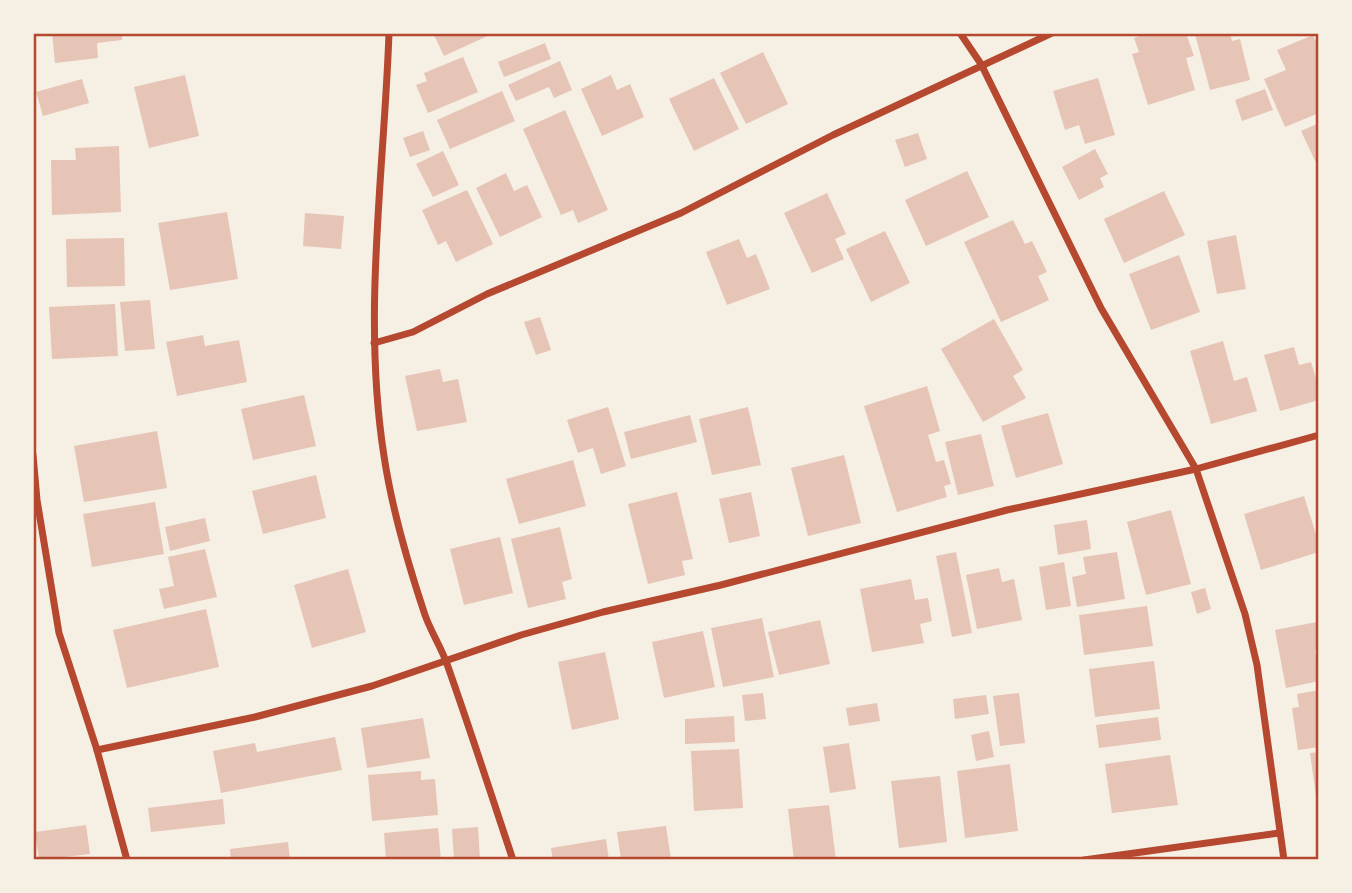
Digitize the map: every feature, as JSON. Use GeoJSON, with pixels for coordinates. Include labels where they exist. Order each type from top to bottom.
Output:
{"type":"FeatureCollection","features":[{"type":"Feature","properties":{"kind":"street"},"geometry":{"type":"LineString","coordinates":[[389,33],[375,258],[374,343],[384,458],[395,512],[426,618],[446,660],[513,860]]}},
{"type":"Feature","properties":{"kind":"street"},"geometry":{"type":"LineString","coordinates":[[960,33],[981,64],[1101,308],[1196,469],[1245,614],[1257,665],[1284,860]]}},
{"type":"Feature","properties":{"kind":"street"},"geometry":{"type":"LineString","coordinates":[[374,343],[413,332],[487,294],[681,213],[764,169],[981,64],[1052,33]]}},
{"type":"Feature","properties":{"kind":"street"},"geometry":{"type":"LineString","coordinates":[[97,750],[255,717],[372,686],[521,635],[603,612],[720,585],[1006,510],[1196,469],[1319,435]]}},
{"type":"Feature","properties":{"kind":"street"},"geometry":{"type":"LineString","coordinates":[[33,455],[37,500],[60,633],[97,750],[127,860]]}},
{"type":"Feature","properties":{"kind":"street"},"geometry":{"type":"LineString","coordinates":[[1084,860],[1279,833]]}},
{"type":"Feature","properties":{"kind":"building"},"geometry":{"type":"Polygon","coordinates":[[[52,33],[122,33],[122,40],[97,43],[98,58],[55,63],[52,33]]]}},
{"type":"Feature","properties":{"kind":"building"},"geometry":{"type":"Polygon","coordinates":[[[433,33],[494,33],[444,56],[433,33]]]}},
{"type":"Feature","properties":{"kind":"building"},"geometry":{"type":"Polygon","coordinates":[[[1148,33],[1186,33],[1194,56],[1186,58],[1195,90],[1148,105],[1132,54],[1139,52],[1134,38],[1148,33]]]}},
{"type":"Feature","properties":{"kind":"building"},"geometry":{"type":"Polygon","coordinates":[[[1230,33],[1232,41],[1240,39],[1250,80],[1210,90],[1195,34],[1230,33]]]}},
{"type":"Feature","properties":{"kind":"building"},"geometry":{"type":"Polygon","coordinates":[[[1313,35],[1319,48],[1319,113],[1285,127],[1264,79],[1286,70],[1277,50],[1313,35]]]}},
{"type":"Feature","properties":{"kind":"building"},"geometry":{"type":"Polygon","coordinates":[[[545,43],[551,59],[504,77],[498,62],[545,43]]]}},
{"type":"Feature","properties":{"kind":"building"},"geometry":{"type":"Polygon","coordinates":[[[763,52],[788,104],[746,124],[720,73],[763,52]]]}},
{"type":"Feature","properties":{"kind":"building"},"geometry":{"type":"Polygon","coordinates":[[[463,57],[478,92],[428,113],[416,85],[427,81],[424,73],[463,57]]]}},
{"type":"Feature","properties":{"kind":"building"},"geometry":{"type":"Polygon","coordinates":[[[560,61],[572,90],[554,98],[549,87],[516,101],[508,85],[560,61]]]}},
{"type":"Feature","properties":{"kind":"building"},"geometry":{"type":"Polygon","coordinates":[[[185,75],[199,136],[149,148],[134,87],[185,75]]]}},
{"type":"Feature","properties":{"kind":"building"},"geometry":{"type":"Polygon","coordinates":[[[611,75],[617,90],[630,84],[644,117],[602,136],[581,89],[611,75]]]}},
{"type":"Feature","properties":{"kind":"building"},"geometry":{"type":"Polygon","coordinates":[[[714,78],[739,129],[694,151],[669,99],[714,78]]]}},
{"type":"Feature","properties":{"kind":"building"},"geometry":{"type":"Polygon","coordinates":[[[1098,78],[1115,135],[1085,144],[1079,125],[1065,130],[1053,91],[1098,78]]]}},
{"type":"Feature","properties":{"kind":"building"},"geometry":{"type":"Polygon","coordinates":[[[82,79],[89,103],[43,116],[36,92],[82,79]]]}},
{"type":"Feature","properties":{"kind":"building"},"geometry":{"type":"Polygon","coordinates":[[[1265,89],[1273,110],[1242,121],[1235,100],[1265,89]]]}},
{"type":"Feature","properties":{"kind":"building"},"geometry":{"type":"Polygon","coordinates":[[[502,91],[515,121],[450,149],[437,120],[502,91]]]}},
{"type":"Feature","properties":{"kind":"building"},"geometry":{"type":"Polygon","coordinates":[[[565,110],[608,210],[578,223],[573,210],[561,215],[523,129],[565,110]]]}},
{"type":"Feature","properties":{"kind":"building"},"geometry":{"type":"Polygon","coordinates":[[[1319,123],[1319,169],[1301,131],[1319,123]]]}},
{"type":"Feature","properties":{"kind":"building"},"geometry":{"type":"Polygon","coordinates":[[[423,131],[430,150],[410,157],[403,138],[423,131]]]}},
{"type":"Feature","properties":{"kind":"building"},"geometry":{"type":"Polygon","coordinates":[[[918,133],[927,159],[905,167],[895,140],[918,133]]]}},
{"type":"Feature","properties":{"kind":"building"},"geometry":{"type":"Polygon","coordinates":[[[119,146],[121,212],[52,215],[51,160],[76,160],[75,148],[119,146]]]}},
{"type":"Feature","properties":{"kind":"building"},"geometry":{"type":"Polygon","coordinates":[[[1095,149],[1108,174],[1100,178],[1104,187],[1079,200],[1062,167],[1095,149]]]}},
{"type":"Feature","properties":{"kind":"building"},"geometry":{"type":"Polygon","coordinates":[[[443,151],[459,185],[433,197],[416,164],[443,151]]]}},
{"type":"Feature","properties":{"kind":"building"},"geometry":{"type":"Polygon","coordinates":[[[967,171],[989,217],[926,246],[905,200],[967,171]]]}},
{"type":"Feature","properties":{"kind":"building"},"geometry":{"type":"Polygon","coordinates":[[[506,173],[514,191],[527,185],[542,217],[500,237],[476,188],[506,173]]]}},
{"type":"Feature","properties":{"kind":"building"},"geometry":{"type":"Polygon","coordinates":[[[467,190],[493,244],[456,262],[446,241],[438,245],[422,210],[467,190]]]}},
{"type":"Feature","properties":{"kind":"building"},"geometry":{"type":"Polygon","coordinates":[[[1164,191],[1185,235],[1124,263],[1104,219],[1164,191]]]}},
{"type":"Feature","properties":{"kind":"building"},"geometry":{"type":"Polygon","coordinates":[[[827,193],[846,234],[835,239],[844,259],[812,273],[784,213],[827,193]]]}},
{"type":"Feature","properties":{"kind":"building"},"geometry":{"type":"Polygon","coordinates":[[[227,212],[238,279],[170,290],[158,223],[227,212]]]}},
{"type":"Feature","properties":{"kind":"building"},"geometry":{"type":"Polygon","coordinates":[[[305,213],[344,216],[341,249],[303,246],[305,213]]]}},
{"type":"Feature","properties":{"kind":"building"},"geometry":{"type":"Polygon","coordinates":[[[1013,220],[1025,244],[1032,241],[1047,272],[1038,276],[1049,300],[1001,322],[964,242],[1013,220]]]}},
{"type":"Feature","properties":{"kind":"building"},"geometry":{"type":"Polygon","coordinates":[[[885,231],[910,283],[871,302],[846,249],[885,231]]]}},
{"type":"Feature","properties":{"kind":"building"},"geometry":{"type":"Polygon","coordinates":[[[1236,235],[1246,289],[1217,294],[1207,241],[1236,235]]]}},
{"type":"Feature","properties":{"kind":"building"},"geometry":{"type":"Polygon","coordinates":[[[124,238],[125,286],[67,287],[66,239],[124,238]]]}},
{"type":"Feature","properties":{"kind":"building"},"geometry":{"type":"Polygon","coordinates":[[[739,239],[747,258],[756,254],[770,289],[727,305],[706,252],[739,239]]]}},
{"type":"Feature","properties":{"kind":"building"},"geometry":{"type":"Polygon","coordinates":[[[1179,255],[1200,312],[1151,330],[1129,274],[1179,255]]]}},
{"type":"Feature","properties":{"kind":"building"},"geometry":{"type":"Polygon","coordinates":[[[150,300],[155,349],[125,351],[120,302],[150,300]]]}},
{"type":"Feature","properties":{"kind":"building"},"geometry":{"type":"Polygon","coordinates":[[[115,304],[118,356],[52,359],[49,307],[115,304]]]}},
{"type":"Feature","properties":{"kind":"building"},"geometry":{"type":"Polygon","coordinates":[[[540,317],[551,350],[536,355],[524,322],[540,317]]]}},
{"type":"Feature","properties":{"kind":"building"},"geometry":{"type":"Polygon","coordinates":[[[994,319],[1023,370],[1013,376],[1026,398],[983,422],[941,349],[994,319]]]}},
{"type":"Feature","properties":{"kind":"building"},"geometry":{"type":"Polygon","coordinates":[[[203,335],[205,346],[239,340],[247,382],[177,396],[166,342],[203,335]]]}},
{"type":"Feature","properties":{"kind":"building"},"geometry":{"type":"Polygon","coordinates":[[[1223,341],[1234,381],[1247,377],[1257,411],[1211,424],[1190,351],[1223,341]]]}},
{"type":"Feature","properties":{"kind":"building"},"geometry":{"type":"Polygon","coordinates":[[[1294,347],[1299,365],[1311,362],[1319,388],[1319,400],[1280,411],[1264,355],[1294,347]]]}},
{"type":"Feature","properties":{"kind":"building"},"geometry":{"type":"Polygon","coordinates":[[[440,369],[443,382],[458,379],[467,422],[417,431],[405,376],[440,369]]]}},
{"type":"Feature","properties":{"kind":"building"},"geometry":{"type":"Polygon","coordinates":[[[927,386],[940,431],[928,435],[936,462],[944,460],[951,484],[944,486],[947,497],[897,512],[864,406],[927,386]]]}},
{"type":"Feature","properties":{"kind":"building"},"geometry":{"type":"Polygon","coordinates":[[[304,395],[316,446],[253,460],[241,409],[304,395]]]}},
{"type":"Feature","properties":{"kind":"building"},"geometry":{"type":"Polygon","coordinates":[[[608,407],[626,466],[601,474],[593,448],[578,453],[567,420],[608,407]]]}},
{"type":"Feature","properties":{"kind":"building"},"geometry":{"type":"Polygon","coordinates":[[[748,407],[761,465],[712,475],[699,419],[748,407]]]}},
{"type":"Feature","properties":{"kind":"building"},"geometry":{"type":"Polygon","coordinates":[[[1048,413],[1063,464],[1016,478],[1001,426],[1048,413]]]}},
{"type":"Feature","properties":{"kind":"building"},"geometry":{"type":"Polygon","coordinates":[[[690,415],[697,442],[631,459],[624,432],[690,415]]]}},
{"type":"Feature","properties":{"kind":"building"},"geometry":{"type":"Polygon","coordinates":[[[157,431],[167,488],[84,502],[74,446],[157,431]]]}},
{"type":"Feature","properties":{"kind":"building"},"geometry":{"type":"Polygon","coordinates":[[[981,434],[994,486],[958,495],[945,442],[981,434]]]}},
{"type":"Feature","properties":{"kind":"building"},"geometry":{"type":"Polygon","coordinates":[[[844,455],[861,523],[808,536],[791,468],[844,455]]]}},
{"type":"Feature","properties":{"kind":"building"},"geometry":{"type":"Polygon","coordinates":[[[573,460],[586,506],[519,524],[506,479],[573,460]]]}},
{"type":"Feature","properties":{"kind":"building"},"geometry":{"type":"Polygon","coordinates":[[[316,475],[326,518],[263,534],[252,491],[316,475]]]}},
{"type":"Feature","properties":{"kind":"building"},"geometry":{"type":"Polygon","coordinates":[[[677,492],[693,559],[682,561],[685,575],[648,584],[628,504],[677,492]]]}},
{"type":"Feature","properties":{"kind":"building"},"geometry":{"type":"Polygon","coordinates":[[[751,492],[760,536],[729,543],[719,499],[751,492]]]}},
{"type":"Feature","properties":{"kind":"building"},"geometry":{"type":"Polygon","coordinates":[[[1304,496],[1319,552],[1261,570],[1244,514],[1304,496]]]}},
{"type":"Feature","properties":{"kind":"building"},"geometry":{"type":"Polygon","coordinates":[[[155,502],[164,554],[92,567],[83,514],[155,502]]]}},
{"type":"Feature","properties":{"kind":"building"},"geometry":{"type":"Polygon","coordinates":[[[1171,510],[1191,584],[1146,595],[1127,522],[1171,510]]]}},
{"type":"Feature","properties":{"kind":"building"},"geometry":{"type":"Polygon","coordinates":[[[205,518],[210,541],[170,551],[165,527],[205,518]]]}},
{"type":"Feature","properties":{"kind":"building"},"geometry":{"type":"Polygon","coordinates":[[[1087,520],[1091,549],[1058,555],[1054,525],[1087,520]]]}},
{"type":"Feature","properties":{"kind":"building"},"geometry":{"type":"Polygon","coordinates":[[[560,527],[572,579],[562,582],[566,599],[528,608],[511,539],[560,527]]]}},
{"type":"Feature","properties":{"kind":"building"},"geometry":{"type":"Polygon","coordinates":[[[500,537],[513,593],[464,605],[450,549],[500,537]]]}},
{"type":"Feature","properties":{"kind":"building"},"geometry":{"type":"Polygon","coordinates":[[[205,549],[217,597],[164,609],[159,589],[174,586],[168,557],[205,549]]]}},
{"type":"Feature","properties":{"kind":"building"},"geometry":{"type":"Polygon","coordinates":[[[956,552],[972,633],[952,637],[936,556],[956,552]]]}},
{"type":"Feature","properties":{"kind":"building"},"geometry":{"type":"Polygon","coordinates":[[[1117,552],[1125,599],[1077,607],[1072,577],[1086,574],[1083,557],[1117,552]]]}},
{"type":"Feature","properties":{"kind":"building"},"geometry":{"type":"Polygon","coordinates":[[[1064,562],[1071,606],[1046,610],[1039,567],[1064,562]]]}},
{"type":"Feature","properties":{"kind":"building"},"geometry":{"type":"Polygon","coordinates":[[[999,568],[1002,582],[1014,579],[1022,620],[977,629],[966,575],[999,568]]]}},
{"type":"Feature","properties":{"kind":"building"},"geometry":{"type":"Polygon","coordinates":[[[348,569],[366,632],[312,648],[294,585],[348,569]]]}},
{"type":"Feature","properties":{"kind":"building"},"geometry":{"type":"Polygon","coordinates":[[[911,579],[915,600],[928,598],[932,621],[920,624],[924,643],[872,652],[860,589],[911,579]]]}},
{"type":"Feature","properties":{"kind":"building"},"geometry":{"type":"Polygon","coordinates":[[[1205,588],[1211,609],[1197,614],[1191,592],[1205,588]]]}},
{"type":"Feature","properties":{"kind":"building"},"geometry":{"type":"Polygon","coordinates":[[[1147,606],[1153,646],[1084,655],[1079,615],[1147,606]]]}},
{"type":"Feature","properties":{"kind":"building"},"geometry":{"type":"Polygon","coordinates":[[[206,609],[219,667],[127,688],[113,630],[206,609]]]}},
{"type":"Feature","properties":{"kind":"building"},"geometry":{"type":"Polygon","coordinates":[[[762,618],[774,677],[723,687],[711,628],[762,618]]]}},
{"type":"Feature","properties":{"kind":"building"},"geometry":{"type":"Polygon","coordinates":[[[820,620],[830,664],[779,675],[768,632],[820,620]]]}},
{"type":"Feature","properties":{"kind":"building"},"geometry":{"type":"Polygon","coordinates":[[[1317,622],[1319,650],[1315,650],[1319,681],[1286,688],[1275,630],[1317,622]]]}},
{"type":"Feature","properties":{"kind":"building"},"geometry":{"type":"Polygon","coordinates":[[[703,631],[715,687],[664,698],[652,642],[703,631]]]}},
{"type":"Feature","properties":{"kind":"building"},"geometry":{"type":"Polygon","coordinates":[[[605,652],[619,719],[572,730],[558,662],[605,652]]]}},
{"type":"Feature","properties":{"kind":"building"},"geometry":{"type":"Polygon","coordinates":[[[1154,661],[1160,709],[1095,717],[1089,669],[1154,661]]]}},
{"type":"Feature","properties":{"kind":"building"},"geometry":{"type":"Polygon","coordinates":[[[1319,690],[1319,747],[1298,750],[1292,708],[1299,707],[1297,694],[1319,690]]]}},
{"type":"Feature","properties":{"kind":"building"},"geometry":{"type":"Polygon","coordinates":[[[763,693],[766,719],[745,721],[742,695],[763,693]]]}},
{"type":"Feature","properties":{"kind":"building"},"geometry":{"type":"Polygon","coordinates":[[[1019,693],[1025,743],[1000,746],[993,696],[1019,693]]]}},
{"type":"Feature","properties":{"kind":"building"},"geometry":{"type":"Polygon","coordinates":[[[986,695],[989,714],[955,719],[953,699],[986,695]]]}},
{"type":"Feature","properties":{"kind":"building"},"geometry":{"type":"Polygon","coordinates":[[[877,703],[880,721],[849,726],[846,708],[877,703]]]}},
{"type":"Feature","properties":{"kind":"building"},"geometry":{"type":"Polygon","coordinates":[[[734,716],[735,742],[685,744],[685,719],[734,716]]]}},
{"type":"Feature","properties":{"kind":"building"},"geometry":{"type":"Polygon","coordinates":[[[1158,717],[1161,740],[1099,748],[1096,725],[1158,717]]]}},
{"type":"Feature","properties":{"kind":"building"},"geometry":{"type":"Polygon","coordinates":[[[423,718],[430,758],[367,768],[361,728],[423,718]]]}},
{"type":"Feature","properties":{"kind":"building"},"geometry":{"type":"Polygon","coordinates":[[[989,731],[994,757],[976,761],[971,735],[989,731]]]}},
{"type":"Feature","properties":{"kind":"building"},"geometry":{"type":"Polygon","coordinates":[[[335,737],[342,770],[221,793],[213,751],[255,743],[257,752],[335,737]]]}},
{"type":"Feature","properties":{"kind":"building"},"geometry":{"type":"Polygon","coordinates":[[[849,743],[856,789],[830,793],[823,747],[849,743]]]}},
{"type":"Feature","properties":{"kind":"building"},"geometry":{"type":"Polygon","coordinates":[[[739,749],[743,808],[694,811],[691,751],[739,749]]]}},
{"type":"Feature","properties":{"kind":"building"},"geometry":{"type":"Polygon","coordinates":[[[1319,752],[1319,803],[1317,803],[1310,753],[1319,752]]]}},
{"type":"Feature","properties":{"kind":"building"},"geometry":{"type":"Polygon","coordinates":[[[1170,755],[1178,805],[1112,813],[1105,764],[1170,755]]]}},
{"type":"Feature","properties":{"kind":"building"},"geometry":{"type":"Polygon","coordinates":[[[1010,764],[1018,831],[965,838],[957,771],[1010,764]]]}},
{"type":"Feature","properties":{"kind":"building"},"geometry":{"type":"Polygon","coordinates":[[[421,771],[421,780],[435,779],[438,815],[372,821],[368,775],[421,771]]]}},
{"type":"Feature","properties":{"kind":"building"},"geometry":{"type":"Polygon","coordinates":[[[940,776],[947,842],[899,848],[891,781],[940,776]]]}},
{"type":"Feature","properties":{"kind":"building"},"geometry":{"type":"Polygon","coordinates":[[[223,799],[225,824],[151,832],[148,808],[223,799]]]}},
{"type":"Feature","properties":{"kind":"building"},"geometry":{"type":"Polygon","coordinates":[[[829,805],[836,860],[794,860],[788,809],[829,805]]]}},
{"type":"Feature","properties":{"kind":"building"},"geometry":{"type":"Polygon","coordinates":[[[86,825],[90,854],[39,860],[35,832],[86,825]]]}},
{"type":"Feature","properties":{"kind":"building"},"geometry":{"type":"Polygon","coordinates":[[[666,826],[671,860],[621,860],[617,832],[666,826]]]}},
{"type":"Feature","properties":{"kind":"building"},"geometry":{"type":"Polygon","coordinates":[[[478,827],[480,860],[454,860],[452,829],[478,827]]]}},
{"type":"Feature","properties":{"kind":"building"},"geometry":{"type":"Polygon","coordinates":[[[438,828],[441,860],[386,860],[384,833],[438,828]]]}},
{"type":"Feature","properties":{"kind":"building"},"geometry":{"type":"Polygon","coordinates":[[[606,839],[609,860],[553,860],[551,848],[606,839]]]}},
{"type":"Feature","properties":{"kind":"building"},"geometry":{"type":"Polygon","coordinates":[[[288,842],[290,860],[231,860],[230,849],[288,842]]]}}]}
